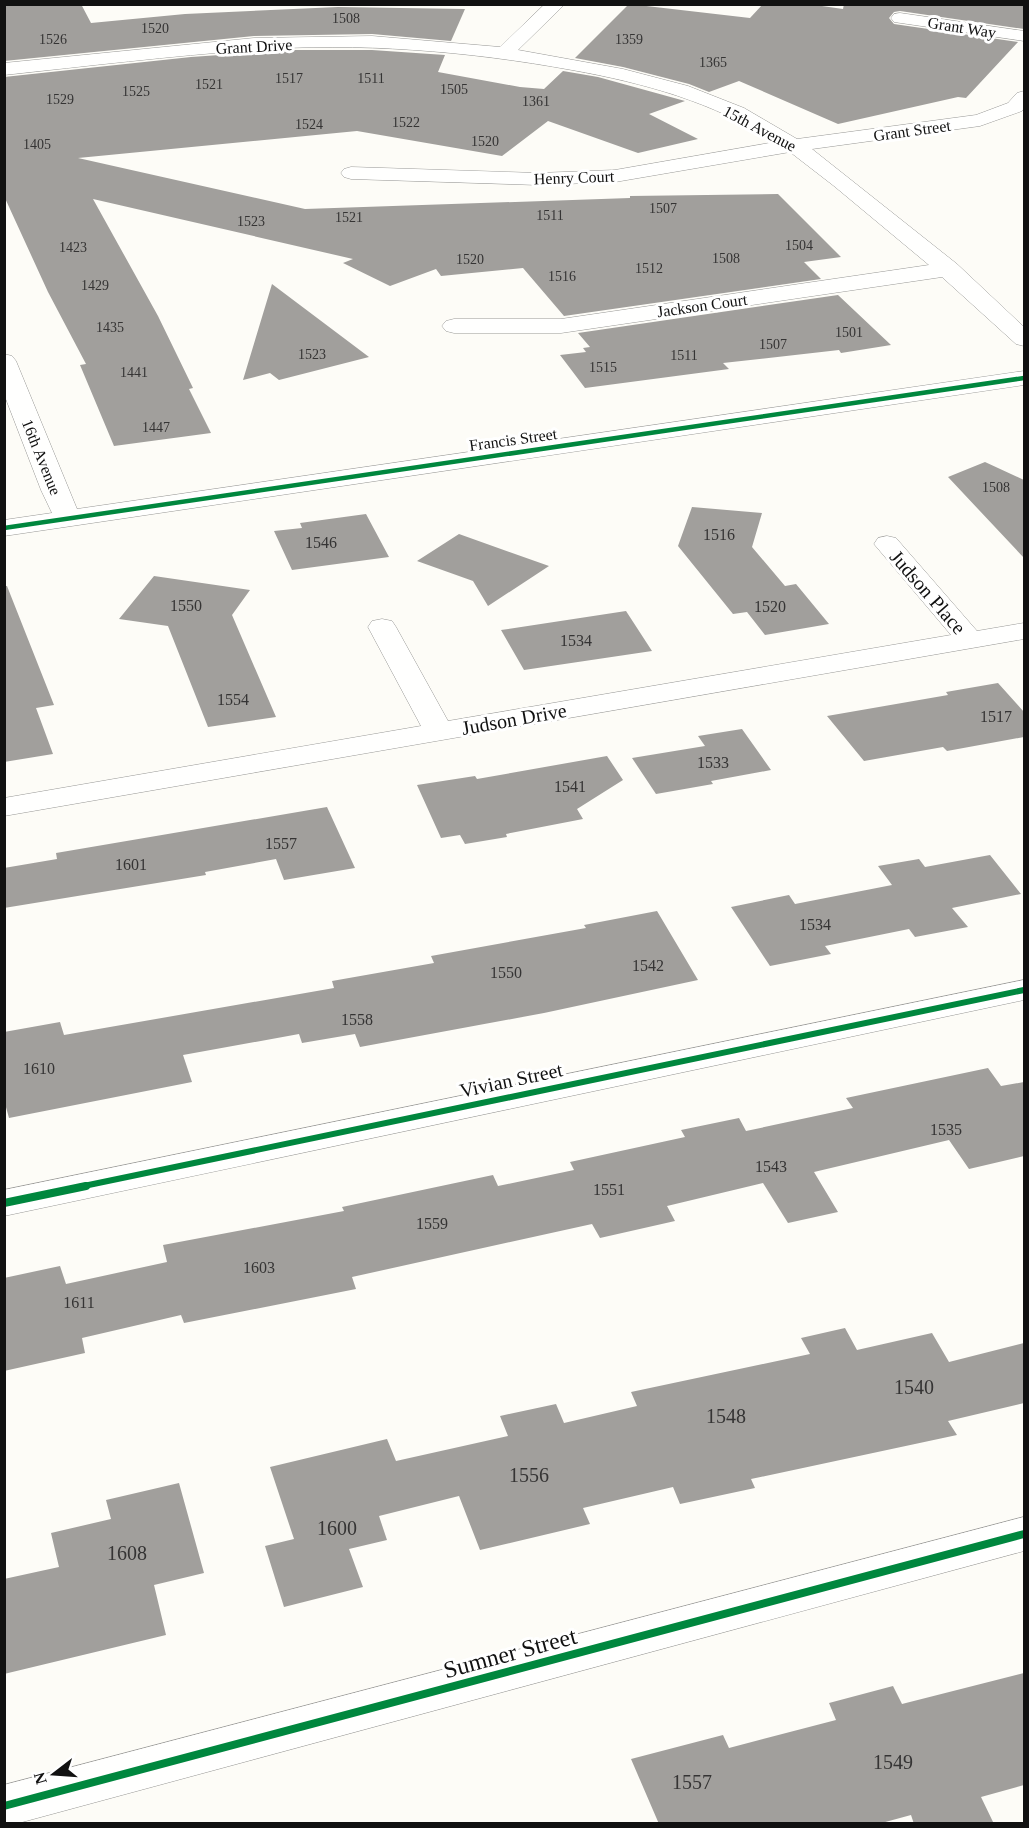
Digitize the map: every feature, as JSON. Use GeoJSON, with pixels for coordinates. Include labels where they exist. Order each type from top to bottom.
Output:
{"type":"FeatureCollection","features":[{"type":"Feature","properties":{"kind":"street"},"geometry":{"type":"LineString","coordinates":[[504,53],[556,4]]}},
{"type":"Feature","properties":{"kind":"street","name":"Grant Way"},"geometry":{"type":"LineString","coordinates":[[900,18],[1024,36]]}},
{"type":"Feature","properties":{"kind":"street","name":"Grant Drive"},"geometry":{"type":"LineString","coordinates":[[4,69],[254,44],[372,42],[504,53]]}},
{"type":"Feature","properties":{"kind":"street","name":"15th Avenue"},"geometry":{"type":"LineString","coordinates":[[504,53],[656,82],[737,112],[794,145],[831,172],[949,269],[1024,339]]}},
{"type":"Feature","properties":{"kind":"street","name":"Grant Street"},"geometry":{"type":"LineString","coordinates":[[794,145],[980,120],[1015,106],[1024,97]]}},
{"type":"Feature","properties":{"kind":"street","name":"Henry Court"},"geometry":{"type":"LineString","coordinates":[[351,172],[538,179],[615,176],[794,145]]}},
{"type":"Feature","properties":{"kind":"street","name":"Jackson Court"},"geometry":{"type":"LineString","coordinates":[[454,326],[561,326],[949,269]]}},
{"type":"Feature","properties":{"kind":"street","name":"16th Avenue"},"geometry":{"type":"LineString","coordinates":[[4,361],[54,490],[68,518]]}},
{"type":"Feature","properties":{"kind":"street","name":"Francis Street"},"geometry":{"type":"LineString","coordinates":[[4,528],[1024,378]]}},
{"type":"Feature","properties":{"kind":"street","name":"Judson Place"},"geometry":{"type":"LineString","coordinates":[[887,544],[970,640]]}},
{"type":"Feature","properties":{"kind":"street"},"geometry":{"type":"LineString","coordinates":[[382,627],[439,732]]}},
{"type":"Feature","properties":{"kind":"street","name":"Judson Drive"},"geometry":{"type":"LineString","coordinates":[[4,807],[1024,631]]}},
{"type":"Feature","properties":{"kind":"street","name":"Vivian Street"},"geometry":{"type":"LineString","coordinates":[[4,1203],[1024,990]]}},
{"type":"Feature","properties":{"kind":"street","name":"Sumner Street"},"geometry":{"type":"LineString","coordinates":[[4,1806],[1024,1534]]}},
{"type":"Feature","properties":{"kind":"building"},"geometry":{"type":"Polygon","coordinates":[[[4,4],[81,4],[91,23],[185,14],[338,7],[465,9],[451,41],[372,34],[254,36],[4,61],[4,4]]]}},
{"type":"Feature","properties":{"kind":"building"},"geometry":{"type":"Polygon","coordinates":[[[629,4],[750,18],[763,4],[808,4],[843,9],[844,4],[1024,4],[1024,29],[894,12],[889,18],[894,24],[1018,42],[966,98],[958,97],[838,124],[739,81],[709,92],[689,84],[623,67],[575,58],[629,4]]]}},
{"type":"Feature","properties":{"kind":"building"},"geometry":{"type":"Polygon","coordinates":[[[292,50],[372,50],[445,55],[438,72],[520,87],[544,89],[563,71],[598,77],[685,101],[649,114],[698,139],[638,153],[548,121],[502,156],[357,131],[78,158],[305,209],[630,198],[630,196],[778,194],[841,257],[804,262],[821,279],[564,316],[523,268],[441,276],[436,269],[390,286],[343,263],[353,259],[93,199],[158,316],[193,388],[189,389],[211,433],[114,446],[80,365],[86,364],[48,292],[4,196],[4,77],[191,57],[292,50]]]}},
{"type":"Feature","properties":{"kind":"building"},"geometry":{"type":"Polygon","coordinates":[[[272,284],[369,357],[279,380],[270,373],[243,380],[272,284]]]}},
{"type":"Feature","properties":{"kind":"building"},"geometry":{"type":"Polygon","coordinates":[[[838,295],[891,345],[841,353],[839,350],[723,363],[729,369],[585,388],[560,355],[586,352],[583,348],[590,347],[578,333],[838,295]]]}},
{"type":"Feature","properties":{"kind":"building"},"geometry":{"type":"Polygon","coordinates":[[[985,462],[1024,480],[1024,558],[948,477],[985,462]]]}},
{"type":"Feature","properties":{"kind":"building"},"geometry":{"type":"Polygon","coordinates":[[[692,507],[762,513],[752,547],[785,586],[796,584],[829,624],[765,635],[747,612],[733,614],[678,546],[692,507]]]}},
{"type":"Feature","properties":{"kind":"building"},"geometry":{"type":"Polygon","coordinates":[[[366,514],[389,557],[292,570],[274,531],[302,528],[300,523],[366,514]]]}},
{"type":"Feature","properties":{"kind":"building"},"geometry":{"type":"Polygon","coordinates":[[[459,534],[549,566],[488,606],[473,581],[417,561],[459,534]]]}},
{"type":"Feature","properties":{"kind":"building"},"geometry":{"type":"Polygon","coordinates":[[[154,576],[250,590],[232,615],[276,717],[208,727],[168,626],[119,619],[154,576]]]}},
{"type":"Feature","properties":{"kind":"building"},"geometry":{"type":"Polygon","coordinates":[[[4,586],[7,586],[54,705],[36,708],[53,754],[4,762],[4,586]]]}},
{"type":"Feature","properties":{"kind":"building"},"geometry":{"type":"Polygon","coordinates":[[[626,611],[652,651],[524,670],[501,630],[626,611]]]}},
{"type":"Feature","properties":{"kind":"building"},"geometry":{"type":"Polygon","coordinates":[[[998,683],[1024,712],[1024,737],[947,751],[943,747],[864,761],[827,716],[948,695],[946,692],[998,683]]]}},
{"type":"Feature","properties":{"kind":"building"},"geometry":{"type":"Polygon","coordinates":[[[742,729],[771,770],[711,781],[713,784],[656,794],[632,758],[705,746],[698,736],[742,729]]]}},
{"type":"Feature","properties":{"kind":"building"},"geometry":{"type":"Polygon","coordinates":[[[607,756],[623,780],[577,809],[583,819],[506,834],[507,837],[465,844],[460,835],[441,838],[417,785],[475,776],[477,779],[607,756]]]}},
{"type":"Feature","properties":{"kind":"building"},"geometry":{"type":"Polygon","coordinates":[[[327,807],[355,868],[284,880],[276,859],[205,872],[206,875],[4,908],[4,868],[57,859],[56,853],[327,807]]]}},
{"type":"Feature","properties":{"kind":"building"},"geometry":{"type":"Polygon","coordinates":[[[990,855],[1021,894],[952,908],[968,927],[915,937],[909,929],[825,946],[831,954],[770,966],[731,907],[789,895],[795,904],[892,885],[878,866],[919,859],[925,867],[990,855]]]}},
{"type":"Feature","properties":{"kind":"building"},"geometry":{"type":"Polygon","coordinates":[[[657,911],[698,980],[544,1013],[360,1047],[355,1034],[302,1043],[299,1034],[183,1055],[192,1082],[9,1118],[4,1100],[4,1032],[60,1022],[64,1035],[334,988],[332,981],[434,963],[431,956],[586,928],[584,925],[657,911]]]}},
{"type":"Feature","properties":{"kind":"building"},"geometry":{"type":"Polygon","coordinates":[[[988,1068],[1001,1086],[1024,1082],[1024,1156],[969,1169],[949,1140],[814,1172],[838,1212],[788,1223],[763,1183],[667,1206],[675,1221],[600,1238],[592,1224],[352,1277],[356,1289],[184,1323],[181,1315],[82,1338],[85,1353],[4,1371],[4,1278],[60,1266],[66,1284],[167,1262],[163,1245],[344,1211],[342,1207],[493,1175],[498,1186],[574,1170],[570,1162],[685,1137],[681,1130],[739,1118],[746,1131],[853,1108],[846,1098],[988,1068]]]}},
{"type":"Feature","properties":{"kind":"building"},"geometry":{"type":"Polygon","coordinates":[[[845,1328],[857,1350],[932,1333],[949,1362],[1024,1343],[1024,1403],[948,1421],[957,1435],[751,1479],[755,1488],[680,1504],[673,1487],[583,1508],[590,1524],[480,1550],[459,1496],[379,1516],[387,1540],[349,1549],[363,1587],[284,1607],[265,1546],[294,1539],[270,1467],[387,1439],[396,1461],[508,1436],[500,1416],[556,1404],[564,1423],[637,1406],[631,1392],[810,1354],[801,1338],[845,1328]]]}},
{"type":"Feature","properties":{"kind":"building"},"geometry":{"type":"Polygon","coordinates":[[[179,1483],[204,1573],[154,1585],[166,1635],[4,1674],[4,1579],[59,1567],[51,1533],[111,1519],[106,1500],[179,1483]]]}},
{"type":"Feature","properties":{"kind":"building"},"geometry":{"type":"Polygon","coordinates":[[[1024,1673],[1024,1785],[981,1797],[994,1824],[914,1824],[911,1815],[878,1824],[659,1824],[631,1759],[723,1735],[729,1748],[836,1720],[829,1703],[893,1686],[902,1704],[1024,1673]]]}},
{"type":"Feature","properties":{"kind":"cycle path"},"geometry":{"type":"LineString","coordinates":[[4,528],[1024,378]]}},
{"type":"Feature","properties":{"kind":"cycle path"},"geometry":{"type":"LineString","coordinates":[[4,1203],[1024,990]]}},
{"type":"Feature","properties":{"kind":"cycle path"},"geometry":{"type":"LineString","coordinates":[[4,1806],[1024,1534]]}}]}
